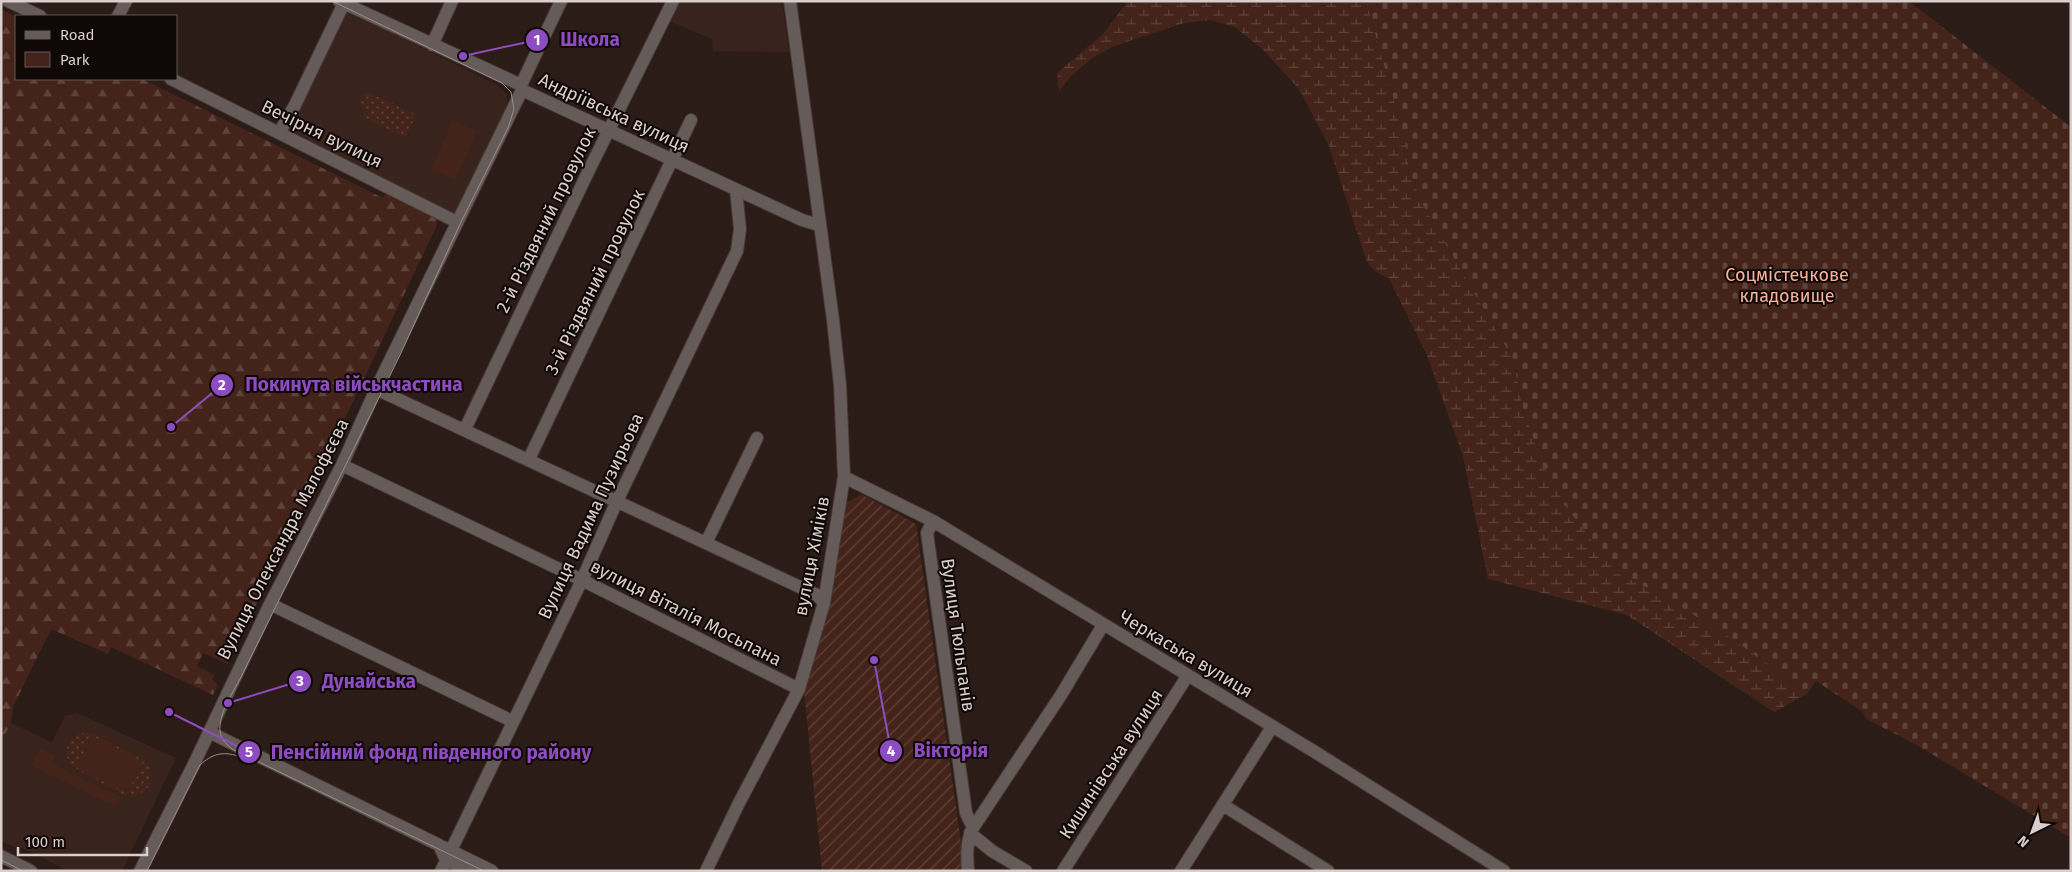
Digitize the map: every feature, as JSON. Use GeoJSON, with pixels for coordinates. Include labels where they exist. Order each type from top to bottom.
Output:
{"type":"FeatureCollection","features":[{"type":"Feature","properties":{"kind":"street"},"geometry":{"type":"LineString","coordinates":[[8,1],[38,15]]}},
{"type":"Feature","properties":{"kind":"street"},"geometry":{"type":"LineString","coordinates":[[119,15],[126,1]]}},
{"type":"Feature","properties":{"kind":"street"},"geometry":{"type":"LineString","coordinates":[[432,45],[452,1]]}},
{"type":"Feature","properties":{"kind":"street","name":"Вулиця Олександра Малофєєва"},"geometry":{"type":"LineString","coordinates":[[142,870],[270,604],[342,465],[376,389],[561,1]]}},
{"type":"Feature","properties":{"kind":"street","name":"2-й Різдвяний провулок"},"geometry":{"type":"LineString","coordinates":[[465,429],[673,1]]}},
{"type":"Feature","properties":{"kind":"street","name":"вулиця Хіміків"},"geometry":{"type":"LineString","coordinates":[[706,871],[739,803],[799,690],[824,602],[844,477],[840,385],[790,1]]}},
{"type":"Feature","properties":{"kind":"street"},"geometry":{"type":"LineString","coordinates":[[279,133],[295,105],[342,2]]}},
{"type":"Feature","properties":{"kind":"street","name":"Андріївська вулиця"},"geometry":{"type":"LineString","coordinates":[[342,2],[736,190],[802,220],[820,225]]}},
{"type":"Feature","properties":{"kind":"street","name":"Вечірня вулиця"},"geometry":{"type":"LineString","coordinates":[[172,80],[457,222]]}},
{"type":"Feature","properties":{"kind":"street","name":"3-й Різдвяний провулок"},"geometry":{"type":"LineString","coordinates":[[529,459],[691,120]]}},
{"type":"Feature","properties":{"kind":"street","name":"Вулиця Вадима Пузирьова"},"geometry":{"type":"LineString","coordinates":[[444,857],[582,580],[617,501],[737,251],[740,229],[736,190]]}},
{"type":"Feature","properties":{"kind":"street"},"geometry":{"type":"LineString","coordinates":[[376,389],[817,595],[824,602]]}},
{"type":"Feature","properties":{"kind":"street"},"geometry":{"type":"LineString","coordinates":[[706,543],[758,438]]}},
{"type":"Feature","properties":{"kind":"street","name":"вулиця Віталія Мосьпана"},"geometry":{"type":"LineString","coordinates":[[342,465],[582,580],[799,690]]}},
{"type":"Feature","properties":{"kind":"street","name":"Черкаська вулиця"},"geometry":{"type":"LineString","coordinates":[[844,477],[933,521],[1188,675],[1504,871]]}},
{"type":"Feature","properties":{"kind":"street","name":"Вулиця Тюльпанів"},"geometry":{"type":"LineString","coordinates":[[933,521],[928,532],[946,681],[966,814],[972,830],[967,849],[968,871]]}},
{"type":"Feature","properties":{"kind":"street"},"geometry":{"type":"LineString","coordinates":[[270,604],[512,721]]}},
{"type":"Feature","properties":{"kind":"street"},"geometry":{"type":"LineString","coordinates":[[1026,871],[992,851],[972,830],[1061,695],[1103,624]]}},
{"type":"Feature","properties":{"kind":"street","name":"Кишинівська вулиця"},"geometry":{"type":"LineString","coordinates":[[1063,871],[1188,675]]}},
{"type":"Feature","properties":{"kind":"street"},"geometry":{"type":"LineString","coordinates":[[1181,871],[1272,727]]}},
{"type":"Feature","properties":{"kind":"street"},"geometry":{"type":"LineString","coordinates":[[209,732],[468,871]]}},
{"type":"Feature","properties":{"kind":"street"},"geometry":{"type":"LineString","coordinates":[[1223,805],[1328,871]]}},
{"type":"Feature","properties":{"kind":"street"},"geometry":{"type":"LineString","coordinates":[[1,856],[31,871]]}},
{"type":"Feature","properties":{"kind":"street"},"geometry":{"type":"LineString","coordinates":[[444,857],[492,871]]}},
{"type":"Feature","properties":{"kind":"shaded area"},"geometry":{"type":"Polygon","coordinates":[[[677,1],[782,1],[789,52],[713,51],[712,39],[667,20],[677,1]]]}},
{"type":"Feature","properties":{"kind":"shaded area"},"geometry":{"type":"Polygon","coordinates":[[[345,10],[497,85],[507,95],[507,107],[455,213],[284,130],[345,10]]]}},
{"type":"Feature","properties":{"kind":"shaded area"},"geometry":{"type":"Polygon","coordinates":[[[77,713],[176,758],[122,871],[69,871],[20,847],[19,849],[1,841],[1,742],[11,723],[52,742],[65,716],[77,713]]]}},
{"type":"Feature","properties":{"kind":"green space"},"geometry":{"type":"Polygon","coordinates":[[[1128,1],[1366,1],[1405,139],[1410,173],[1423,205],[1513,359],[1523,408],[1617,573],[1658,592],[1733,639],[1807,694],[1774,712],[1627,615],[1488,579],[1463,456],[1426,353],[1389,279],[1376,272],[1367,262],[1328,144],[1299,89],[1261,48],[1236,28],[1211,20],[1184,23],[1114,46],[1092,58],[1071,76],[1059,91],[1057,73],[1103,34],[1128,1]]]}},
{"type":"Feature","properties":{"kind":"green space","name":"Соцмістечкове кладовище"},"geometry":{"type":"Polygon","coordinates":[[[1366,1],[1909,1],[2071,127],[2071,838],[1915,744],[1866,719],[1863,712],[1816,681],[1807,694],[1733,639],[1658,593],[1617,573],[1567,508],[1542,464],[1523,408],[1513,359],[1423,205],[1410,173],[1405,139],[1366,1]]]}},
{"type":"Feature","properties":{"kind":"green space"},"geometry":{"type":"Polygon","coordinates":[[[1,9],[15,16],[15,80],[144,80],[383,198],[387,191],[436,218],[437,225],[228,664],[203,653],[197,666],[215,675],[212,679],[218,685],[213,695],[111,647],[108,654],[51,629],[13,707],[11,723],[1,742],[1,9]]]}},
{"type":"Feature","properties":{"kind":"green space"},"geometry":{"type":"Polygon","coordinates":[[[370,93],[413,113],[415,117],[407,135],[401,136],[362,116],[365,111],[359,103],[363,95],[370,93]]]}},
{"type":"Feature","properties":{"kind":"green space"},"geometry":{"type":"Polygon","coordinates":[[[453,120],[477,131],[455,180],[431,169],[453,120]]]}},
{"type":"Feature","properties":{"kind":"green space"},"geometry":{"type":"Polygon","coordinates":[[[861,494],[916,524],[965,871],[822,871],[804,689],[844,505],[861,494]]]}},
{"type":"Feature","properties":{"kind":"green space"},"geometry":{"type":"Polygon","coordinates":[[[87,732],[147,762],[151,776],[148,788],[138,795],[123,795],[71,766],[67,754],[68,744],[75,736],[87,732]]]}},
{"type":"Feature","properties":{"kind":"green space"},"geometry":{"type":"Polygon","coordinates":[[[92,736],[143,762],[127,793],[76,767],[92,736]]]}},
{"type":"Feature","properties":{"kind":"green space"},"geometry":{"type":"Polygon","coordinates":[[[40,748],[55,756],[52,763],[121,797],[116,807],[31,766],[40,748]]]}},
{"type":"Feature","properties":{"kind":"tram line"},"geometry":{"type":"LineString","coordinates":[[332,1],[502,83],[511,92],[514,109],[508,128],[461,222],[400,355],[229,699],[222,716],[220,733],[223,740],[232,749],[484,871]]}},
{"type":"Feature","properties":{"kind":"tram line"},"geometry":{"type":"LineString","coordinates":[[147,871],[200,765],[218,754],[238,756]]}},
{"type":"Feature","properties":{"kind":"tram line"},"geometry":{"type":"LineString","coordinates":[[1,860],[23,871]]}},
{"type":"Feature","properties":{"kind":"place","name":"Школа"},"geometry":{"type":"Point","coordinates":[463,56]}},
{"type":"Feature","properties":{"kind":"place","name":"Покинута військчастина"},"geometry":{"type":"Point","coordinates":[171,427]}},
{"type":"Feature","properties":{"kind":"place","name":"Вікторія"},"geometry":{"type":"Point","coordinates":[874,660]}},
{"type":"Feature","properties":{"kind":"place","name":"Дунайська"},"geometry":{"type":"Point","coordinates":[228,703]}},
{"type":"Feature","properties":{"kind":"place","name":"Пенсійний фонд південного району"},"geometry":{"type":"Point","coordinates":[169,712]}}]}
